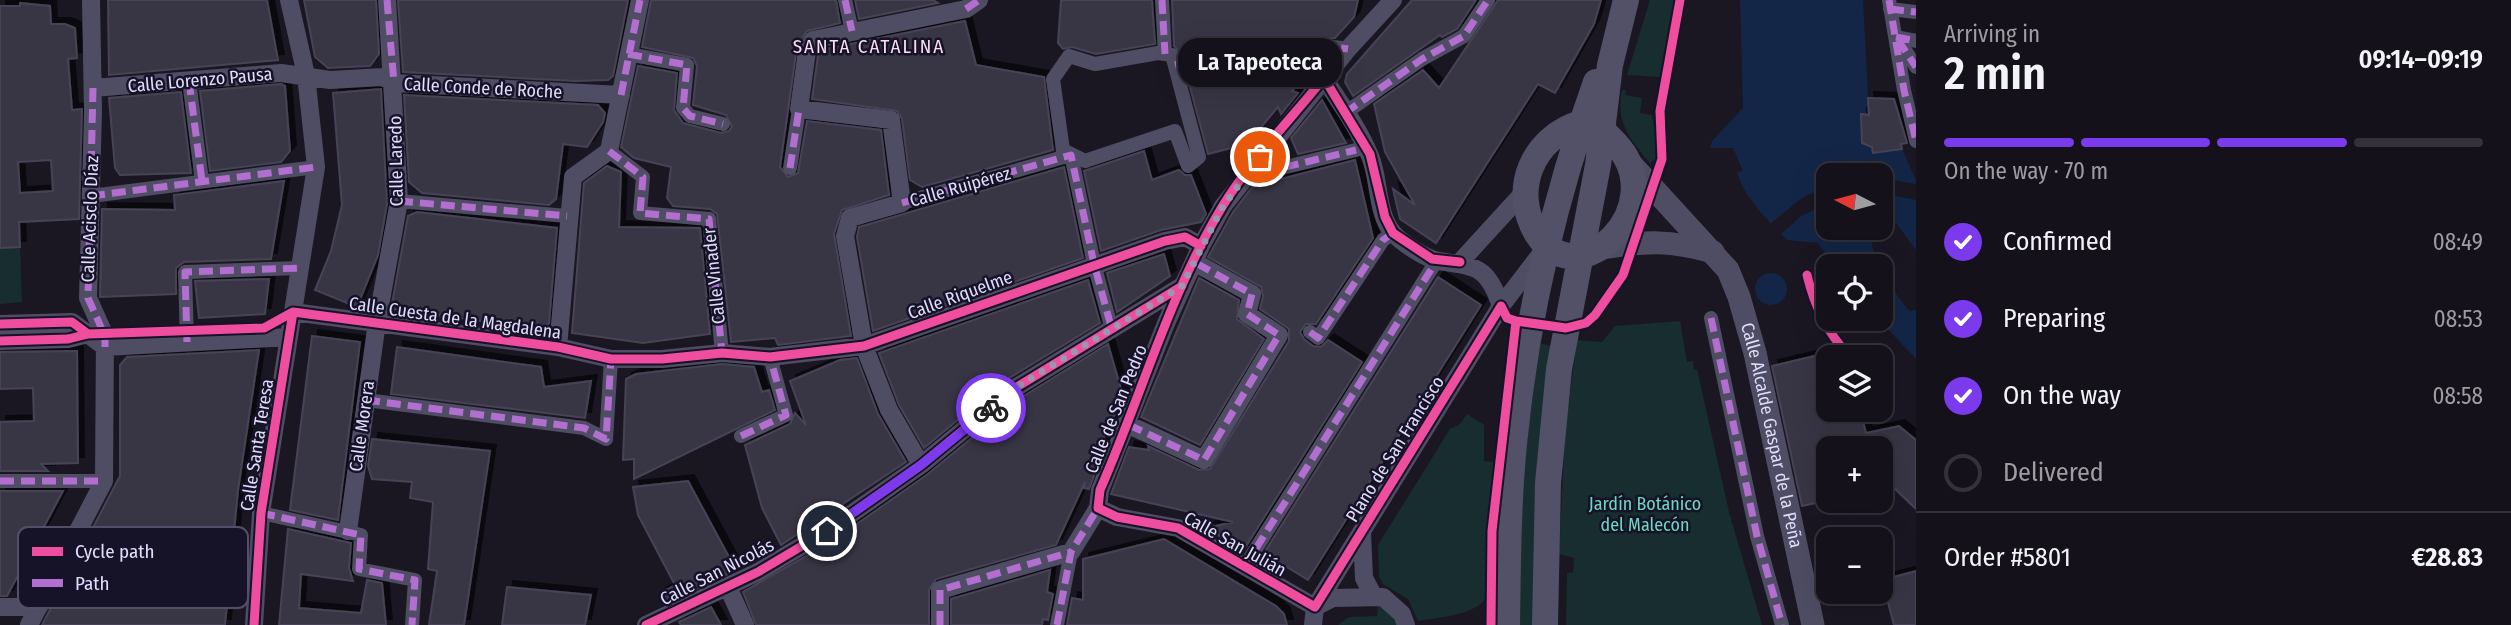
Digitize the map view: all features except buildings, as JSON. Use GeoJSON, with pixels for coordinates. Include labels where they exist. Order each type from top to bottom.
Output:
{"type":"FeatureCollection","features":[{"type":"Feature","properties":{"kind":"main road"},"geometry":{"type":"LineString","coordinates":[[1507,625],[1507,541],[1514,442],[1531,323],[1547,246],[1591,126],[1624,8]]}},
{"type":"Feature","properties":{"kind":"main road"},"geometry":{"type":"LineString","coordinates":[[1545,622],[1548,483],[1553,424],[1566,328],[1592,252],[1591,126]]}},
{"type":"Feature","properties":{"kind":"main road"},"geometry":{"type":"LineString","coordinates":[[1591,126],[1631,164],[1634,198],[1624,223],[1592,252],[1564,253],[1547,246],[1530,221],[1524,192],[1531,166],[1544,143],[1562,129],[1591,126]]}},
{"type":"Feature","properties":{"kind":"street","name":"Calle Acisclo Díaz"},"geometry":{"type":"LineString","coordinates":[[80,527],[104,481],[105,336],[88,298],[93,89],[91,0]]}},
{"type":"Feature","properties":{"kind":"street","name":"Calle Santa Teresa"},"geometry":{"type":"LineString","coordinates":[[254,625],[261,513],[316,167],[306,75],[289,0]]}},
{"type":"Feature","properties":{"kind":"street","name":"Calle Laredo"},"geometry":{"type":"LineString","coordinates":[[377,322],[399,201],[387,0]]}},
{"type":"Feature","properties":{"kind":"street"},"geometry":{"type":"LineString","coordinates":[[558,347],[567,216],[573,177],[609,151],[640,0]]}},
{"type":"Feature","properties":{"kind":"street"},"geometry":{"type":"LineString","coordinates":[[845,0],[852,31]]}},
{"type":"Feature","properties":{"kind":"street"},"geometry":{"type":"LineString","coordinates":[[1162,0],[1170,59]]}},
{"type":"Feature","properties":{"kind":"street","name":"Calle de San Pedro"},"geometry":{"type":"LineString","coordinates":[[1071,552],[1098,508],[1100,490],[1129,425],[1182,286],[1223,206],[1324,78],[1393,0]]}},
{"type":"Feature","properties":{"kind":"street"},"geometry":{"type":"LineString","coordinates":[[1345,113],[1422,59],[1464,36],[1488,0]]}},
{"type":"Feature","properties":{"kind":"street"},"geometry":{"type":"LineString","coordinates":[[790,168],[807,51],[813,40],[972,4]]}},
{"type":"Feature","properties":{"kind":"street"},"geometry":{"type":"LineString","coordinates":[[1916,12],[1890,4],[1916,141]]}},
{"type":"Feature","properties":{"kind":"street"},"geometry":{"type":"LineString","coordinates":[[1896,37],[1916,41]]}},
{"type":"Feature","properties":{"kind":"street"},"geometry":{"type":"LineString","coordinates":[[1896,37],[1916,67]]}},
{"type":"Feature","properties":{"kind":"street"},"geometry":{"type":"LineString","coordinates":[[1112,330],[1094,264],[1071,155],[1063,150],[1053,79],[1069,56],[1095,64],[1312,44],[1348,49]]}},
{"type":"Feature","properties":{"kind":"street"},"geometry":{"type":"LineString","coordinates":[[628,54],[687,65],[683,108],[690,116],[723,124]]}},
{"type":"Feature","properties":{"kind":"street","name":"Calle Ruipérez"},"geometry":{"type":"LineString","coordinates":[[864,346],[845,236],[850,218],[1071,155],[1085,161],[1175,131],[1188,166],[1199,157],[1170,59]]}},
{"type":"Feature","properties":{"kind":"street","name":"Calle Lorenzo Pausa"},"geometry":{"type":"LineString","coordinates":[[93,89],[281,73],[306,75]]}},
{"type":"Feature","properties":{"kind":"street","name":"Calle Conde de Roche"},"geometry":{"type":"LineString","coordinates":[[306,75],[330,80],[383,76],[394,83],[621,95]]}},
{"type":"Feature","properties":{"kind":"street"},"geometry":{"type":"LineString","coordinates":[[1324,78],[1370,154],[1385,217],[1393,233],[1437,260],[1460,262],[1489,280],[1501,306]]}},
{"type":"Feature","properties":{"kind":"street"},"geometry":{"type":"LineString","coordinates":[[189,81],[202,181]]}},
{"type":"Feature","properties":{"kind":"street"},"geometry":{"type":"LineString","coordinates":[[799,109],[891,120],[902,203]]}},
{"type":"Feature","properties":{"kind":"street"},"geometry":{"type":"LineString","coordinates":[[1244,177],[1356,150]]}},
{"type":"Feature","properties":{"kind":"street","name":"Calle Vinader"},"geometry":{"type":"LineString","coordinates":[[609,151],[642,177],[640,213],[709,219],[722,353]]}},
{"type":"Feature","properties":{"kind":"street","name":"Calle Alcalde Gaspar de la Peña"},"geometry":{"type":"LineString","coordinates":[[1631,164],[1728,270],[1747,323],[1813,625]]}},
{"type":"Feature","properties":{"kind":"street"},"geometry":{"type":"LineString","coordinates":[[91,196],[316,167]]}},
{"type":"Feature","properties":{"kind":"street"},"geometry":{"type":"LineString","coordinates":[[1460,262],[1524,192]]}},
{"type":"Feature","properties":{"kind":"street"},"geometry":{"type":"LineString","coordinates":[[399,201],[567,216]]}},
{"type":"Feature","properties":{"kind":"street"},"geometry":{"type":"LineString","coordinates":[[1310,332],[1318,338],[1382,240],[1393,233]]}},
{"type":"Feature","properties":{"kind":"street","name":"Calle Riquelme"},"geometry":{"type":"LineString","coordinates":[[722,353],[770,357],[864,346],[1094,264],[1177,238],[1194,239],[1201,246]]}},
{"type":"Feature","properties":{"kind":"street"},"geometry":{"type":"LineString","coordinates":[[1592,252],[1649,240],[1674,241],[1713,252]]}},
{"type":"Feature","properties":{"kind":"street","name":"Plano de San Francisco"},"geometry":{"type":"LineString","coordinates":[[1314,616],[1362,531],[1501,306],[1547,246]]}},
{"type":"Feature","properties":{"kind":"street"},"geometry":{"type":"LineString","coordinates":[[1245,566],[1437,260]]}},
{"type":"Feature","properties":{"kind":"street"},"geometry":{"type":"LineString","coordinates":[[1129,425],[1204,460],[1279,335],[1247,314],[1252,294],[1194,262]]}},
{"type":"Feature","properties":{"kind":"street"},"geometry":{"type":"LineString","coordinates":[[187,342],[184,272],[301,268]]}},
{"type":"Feature","properties":{"kind":"street","name":"Calle San Nicolás"},"geometry":{"type":"LineString","coordinates":[[646,625],[728,587],[827,531],[921,465],[1012,390],[1182,286]]}},
{"type":"Feature","properties":{"kind":"street","name":"Calle Cuesta de la Magdalena"},"geometry":{"type":"LineString","coordinates":[[293,313],[558,347],[611,359],[662,359],[722,353]]}},
{"type":"Feature","properties":{"kind":"street"},"geometry":{"type":"LineString","coordinates":[[1711,318],[1757,536],[1782,625]]}},
{"type":"Feature","properties":{"kind":"street"},"geometry":{"type":"LineString","coordinates":[[0,324],[72,322],[105,347],[289,337]]}},
{"type":"Feature","properties":{"kind":"street","name":"Calle Morera"},"geometry":{"type":"LineString","coordinates":[[348,531],[377,322]]}},
{"type":"Feature","properties":{"kind":"street"},"geometry":{"type":"LineString","coordinates":[[0,341],[68,339],[88,334]]}},
{"type":"Feature","properties":{"kind":"street"},"geometry":{"type":"LineString","coordinates":[[864,346],[889,410],[921,465]]}},
{"type":"Feature","properties":{"kind":"street"},"geometry":{"type":"LineString","coordinates":[[741,436],[786,415],[770,357]]}},
{"type":"Feature","properties":{"kind":"street"},"geometry":{"type":"LineString","coordinates":[[366,400],[584,428],[606,439],[611,359]]}},
{"type":"Feature","properties":{"kind":"street"},"geometry":{"type":"LineString","coordinates":[[0,481],[104,481]]}},
{"type":"Feature","properties":{"kind":"street","name":"Calle San Julián"},"geometry":{"type":"LineString","coordinates":[[1098,508],[1117,517],[1178,528],[1245,566],[1314,616]]}},
{"type":"Feature","properties":{"kind":"street"},"geometry":{"type":"LineString","coordinates":[[261,513],[361,535],[359,569],[415,580],[412,625]]}},
{"type":"Feature","properties":{"kind":"street"},"geometry":{"type":"LineString","coordinates":[[1362,531],[1364,579],[1374,597]]}},
{"type":"Feature","properties":{"kind":"street"},"geometry":{"type":"LineString","coordinates":[[940,625],[940,590],[1071,552],[1057,625]]}},
{"type":"Feature","properties":{"kind":"street"},"geometry":{"type":"LineString","coordinates":[[728,587],[745,625]]}},
{"type":"Feature","properties":{"kind":"street"},"geometry":{"type":"LineString","coordinates":[[1314,616],[1333,598],[1374,597],[1389,600],[1402,614],[1406,625]]}},
{"type":"Feature","properties":{"kind":"street"},"geometry":{"type":"LineString","coordinates":[[0,607],[18,607]]}},
{"type":"Feature","properties":{"kind":"street","name":"Calle Acisclo Díaz"},"geometry":{"type":"LineString","coordinates":[[29,625],[38,608]]}},
{"type":"Feature","properties":{"kind":"green space"},"geometry":{"type":"Polygon","coordinates":[[[1650,0],[1675,0],[1660,77],[1627,75],[1650,0]]]}},
{"type":"Feature","properties":{"kind":"green space"},"geometry":{"type":"Polygon","coordinates":[[[1622,90],[1626,90],[1625,95],[1642,98],[1640,113],[1652,115],[1659,156],[1650,163],[1626,130],[1621,112],[1622,90]]]}},
{"type":"Feature","properties":{"kind":"green space"},"geometry":{"type":"Polygon","coordinates":[[[20,247],[22,302],[0,304],[0,248],[20,247]]]}},
{"type":"Feature","properties":{"kind":"green space","name":"Jardín Botánico del Malecón"},"geometry":{"type":"Polygon","coordinates":[[[1680,321],[1687,362],[1693,361],[1694,370],[1697,369],[1729,512],[1762,625],[1566,625],[1567,573],[1573,572],[1574,558],[1559,554],[1565,432],[1577,340],[1602,342],[1615,326],[1680,321]]]}},
{"type":"Feature","properties":{"kind":"green space"},"geometry":{"type":"Polygon","coordinates":[[[1538,343],[1552,346],[1537,462],[1534,625],[1517,625],[1519,515],[1538,343]]]}},
{"type":"Feature","properties":{"kind":"green space"},"geometry":{"type":"Polygon","coordinates":[[[1467,414],[1484,425],[1484,461],[1496,462],[1489,527],[1487,596],[1482,603],[1466,612],[1418,621],[1408,599],[1383,584],[1379,577],[1378,545],[1450,429],[1460,424],[1467,414]]]}},
{"type":"Feature","properties":{"kind":"green space"},"geometry":{"type":"Polygon","coordinates":[[[1378,604],[1387,605],[1399,625],[1338,625],[1349,617],[1377,616],[1378,604]]]}},
{"type":"Feature","properties":{"kind":"water"},"geometry":{"type":"Polygon","coordinates":[[[1740,0],[1863,0],[1869,115],[1861,114],[1862,143],[1872,147],[1874,153],[1902,149],[1916,180],[1916,250],[1894,223],[1894,163],[1816,163],[1816,240],[1871,240],[1875,254],[1825,254],[1818,243],[1787,240],[1745,191],[1737,172],[1743,171],[1733,148],[1710,148],[1712,141],[1743,108],[1740,0]]]}},
{"type":"Feature","properties":{"kind":"water"},"geometry":{"type":"Polygon","coordinates":[[[1771,273],[1782,278],[1787,289],[1782,300],[1771,305],[1760,300],[1755,289],[1760,278],[1771,273]]]}},
{"type":"Feature","properties":{"kind":"water"},"geometry":{"type":"Polygon","coordinates":[[[1893,289],[1910,311],[1916,310],[1916,359],[1889,331],[1893,331],[1893,289]]]}},
{"type":"Feature","properties":{"kind":"pier"},"geometry":{"type":"Polygon","coordinates":[[[1894,180],[1916,184],[1916,200],[1894,196],[1894,180]]]}},
{"type":"Feature","properties":{"kind":"pier"},"geometry":{"type":"Polygon","coordinates":[[[1816,191],[1816,209],[1800,217],[1781,234],[1771,223],[1802,198],[1816,191]]]}},
{"type":"Feature","properties":{"kind":"marked path"},"geometry":{"type":"LineString","coordinates":[[387,0],[394,83]]}},
{"type":"Feature","properties":{"kind":"marked path"},"geometry":{"type":"LineString","coordinates":[[621,95],[640,0]]}},
{"type":"Feature","properties":{"kind":"marked path"},"geometry":{"type":"LineString","coordinates":[[845,0],[852,31]]}},
{"type":"Feature","properties":{"kind":"marked path"},"geometry":{"type":"LineString","coordinates":[[966,9],[979,0]]}},
{"type":"Feature","properties":{"kind":"marked path"},"geometry":{"type":"LineString","coordinates":[[1162,0],[1165,54]]}},
{"type":"Feature","properties":{"kind":"marked path"},"geometry":{"type":"LineString","coordinates":[[1345,113],[1422,59],[1464,36],[1488,0]]}},
{"type":"Feature","properties":{"kind":"marked path"},"geometry":{"type":"LineString","coordinates":[[1889,0],[1904,90],[1916,141]]}},
{"type":"Feature","properties":{"kind":"marked path"},"geometry":{"type":"LineString","coordinates":[[1890,9],[1916,12]]}},
{"type":"Feature","properties":{"kind":"marked path"},"geometry":{"type":"LineString","coordinates":[[1896,37],[1916,41]]}},
{"type":"Feature","properties":{"kind":"marked path"},"geometry":{"type":"LineString","coordinates":[[1898,40],[1916,67]]}},
{"type":"Feature","properties":{"kind":"marked path"},"geometry":{"type":"LineString","coordinates":[[1175,65],[1261,48],[1305,46],[1348,49]]}},
{"type":"Feature","properties":{"kind":"marked path"},"geometry":{"type":"LineString","coordinates":[[628,54],[687,65],[683,108],[690,116],[723,124]]}},
{"type":"Feature","properties":{"kind":"marked path"},"geometry":{"type":"LineString","coordinates":[[189,81],[202,181]]}},
{"type":"Feature","properties":{"kind":"marked path"},"geometry":{"type":"LineString","coordinates":[[93,88],[88,298],[105,336],[105,347]]}},
{"type":"Feature","properties":{"kind":"marked path"},"geometry":{"type":"LineString","coordinates":[[790,168],[799,109]]}},
{"type":"Feature","properties":{"kind":"marked path"},"geometry":{"type":"LineString","coordinates":[[1244,177],[1356,150]]}},
{"type":"Feature","properties":{"kind":"marked path"},"geometry":{"type":"LineString","coordinates":[[609,151],[643,177],[640,213],[709,219],[722,353]]}},
{"type":"Feature","properties":{"kind":"marked path"},"geometry":{"type":"LineString","coordinates":[[902,203],[1071,155],[1094,264],[1112,330]]}},
{"type":"Feature","properties":{"kind":"marked path"},"geometry":{"type":"LineString","coordinates":[[91,196],[316,167]]}},
{"type":"Feature","properties":{"kind":"marked path"},"geometry":{"type":"LineString","coordinates":[[399,201],[567,216]]}},
{"type":"Feature","properties":{"kind":"marked path"},"geometry":{"type":"LineString","coordinates":[[1310,332],[1318,338],[1383,240],[1393,233]]}},
{"type":"Feature","properties":{"kind":"marked path"},"geometry":{"type":"LineString","coordinates":[[1245,566],[1437,260]]}},
{"type":"Feature","properties":{"kind":"marked path"},"geometry":{"type":"LineString","coordinates":[[1129,425],[1204,460],[1279,335],[1247,314],[1252,294],[1194,262]]}},
{"type":"Feature","properties":{"kind":"marked path"},"geometry":{"type":"LineString","coordinates":[[187,342],[185,272],[301,268]]}},
{"type":"Feature","properties":{"kind":"marked path"},"geometry":{"type":"LineString","coordinates":[[1711,318],[1757,536],[1782,625]]}},
{"type":"Feature","properties":{"kind":"marked path"},"geometry":{"type":"LineString","coordinates":[[741,436],[786,415],[770,357]]}},
{"type":"Feature","properties":{"kind":"marked path"},"geometry":{"type":"LineString","coordinates":[[366,400],[584,428],[606,439],[611,359]]}},
{"type":"Feature","properties":{"kind":"marked path"},"geometry":{"type":"LineString","coordinates":[[0,481],[104,481]]}},
{"type":"Feature","properties":{"kind":"marked path"},"geometry":{"type":"LineString","coordinates":[[1057,625],[1071,552],[1098,508]]}},
{"type":"Feature","properties":{"kind":"marked path"},"geometry":{"type":"LineString","coordinates":[[261,513],[361,535],[359,569],[415,580],[412,625]]}},
{"type":"Feature","properties":{"kind":"marked path"},"geometry":{"type":"LineString","coordinates":[[940,625],[940,590],[1071,552]]}},
{"type":"Feature","properties":{"kind":"cycle path"},"geometry":{"type":"LineString","coordinates":[[1501,306],[1507,318],[1516,321],[1566,328],[1586,323],[1595,315],[1623,275],[1662,159],[1660,111],[1680,0]]}},
{"type":"Feature","properties":{"kind":"cycle path"},"geometry":{"type":"LineString","coordinates":[[1460,262],[1432,259],[1393,233],[1385,217],[1370,154],[1324,78],[1245,173],[1203,241],[1171,311],[1100,490],[1098,508],[1117,517],[1178,528],[1315,607],[1501,306]]}},
{"type":"Feature","properties":{"kind":"cycle path"},"geometry":{"type":"LineString","coordinates":[[293,312],[558,347],[611,359],[662,359],[722,353],[770,357],[864,346],[1165,241],[1185,237],[1201,246]]}},
{"type":"Feature","properties":{"kind":"cycle path"},"geometry":{"type":"LineString","coordinates":[[1807,275],[1823,319],[1841,345]]}},
{"type":"Feature","properties":{"kind":"cycle path"},"geometry":{"type":"LineString","coordinates":[[646,625],[758,572],[827,531],[921,465],[1012,390],[1182,286]]}},
{"type":"Feature","properties":{"kind":"cycle path"},"geometry":{"type":"LineString","coordinates":[[0,341],[68,339],[88,334],[264,328],[293,312]]}},
{"type":"Feature","properties":{"kind":"cycle path"},"geometry":{"type":"LineString","coordinates":[[254,625],[261,513],[293,312]]}},
{"type":"Feature","properties":{"kind":"cycle path"},"geometry":{"type":"LineString","coordinates":[[1491,625],[1492,531],[1516,321]]}},
{"type":"Feature","properties":{"kind":"cycle path"},"geometry":{"type":"LineString","coordinates":[[0,324],[72,322],[88,334]]}},
{"type":"Feature","properties":{"kind":"way so far"},"geometry":{"type":"LineString","coordinates":[[991,408],[1012,390],[1182,286],[1223,206],[1260,157]]}},
{"type":"Feature","properties":{"kind":"place","name":"La Tapeoteca"},"geometry":{"type":"Point","coordinates":[1260,157]}},
{"type":"Feature","properties":{"kind":"district","name":"SANTA CATALINA"},"geometry":{"type":"Point","coordinates":[869,46]}},
{"type":"Feature","properties":{"kind":"route"},"geometry":{"type":"LineString","coordinates":[[827,531],[921,465],[991,408]]}}]}
